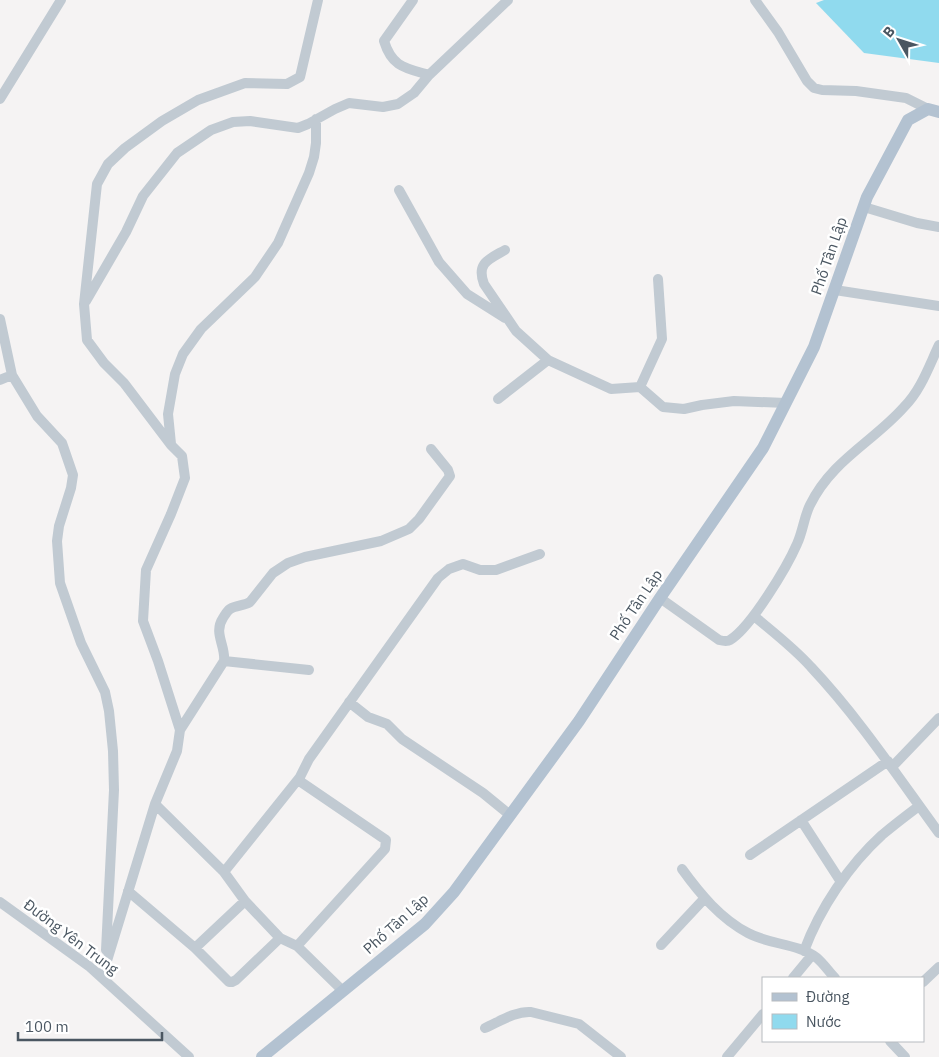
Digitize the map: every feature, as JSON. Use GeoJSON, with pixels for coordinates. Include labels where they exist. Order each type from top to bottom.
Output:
{"type":"FeatureCollection","features":[{"type":"Feature","properties":{"kind":"main road","name":"Phố Tân Lập"},"geometry":{"type":"LineString","coordinates":[[262,1057],[425,924],[454,892],[578,721],[763,448],[814,347],[867,197],[908,120],[934,111]]}},
{"type":"Feature","properties":{"kind":"street"},"geometry":{"type":"LineString","coordinates":[[0,99],[61,0]]}},
{"type":"Feature","properties":{"kind":"street"},"geometry":{"type":"LineString","coordinates":[[180,730],[158,660],[143,621],[146,570],[185,478],[182,456],[171,445],[124,382],[104,363],[87,340],[84,304],[97,184],[108,164],[125,148],[162,121],[198,100],[245,83],[287,84],[300,77],[318,0]]}},
{"type":"Feature","properties":{"kind":"street"},"geometry":{"type":"LineString","coordinates":[[413,0],[384,40],[388,54],[399,66],[429,75]]}},
{"type":"Feature","properties":{"kind":"street"},"geometry":{"type":"LineString","coordinates":[[84,304],[126,232],[143,196],[177,153],[211,130],[233,122],[250,121],[298,128],[349,104],[383,107],[398,104],[414,93],[429,75],[508,0]]}},
{"type":"Feature","properties":{"kind":"street"},"geometry":{"type":"LineString","coordinates":[[755,0],[778,32],[807,81],[814,88],[900,96],[911,99],[934,111]]}},
{"type":"Feature","properties":{"kind":"street"},"geometry":{"type":"LineString","coordinates":[[171,445],[168,414],[176,374],[183,354],[201,329],[255,277],[278,243],[309,173],[314,157],[316,119]]}},
{"type":"Feature","properties":{"kind":"street"},"geometry":{"type":"LineString","coordinates":[[399,190],[439,262],[467,294],[508,320]]}},
{"type":"Feature","properties":{"kind":"street"},"geometry":{"type":"LineString","coordinates":[[864,207],[917,223],[939,227]]}},
{"type":"Feature","properties":{"kind":"street"},"geometry":{"type":"LineString","coordinates":[[505,250],[488,259],[484,264],[481,276],[484,284],[516,331],[548,360],[611,389],[640,387],[663,407],[684,410],[734,401],[786,403]]}},
{"type":"Feature","properties":{"kind":"street"},"geometry":{"type":"LineString","coordinates":[[640,387],[662,339],[658,279]]}},
{"type":"Feature","properties":{"kind":"street"},"geometry":{"type":"LineString","coordinates":[[835,290],[939,306]]}},
{"type":"Feature","properties":{"kind":"street"},"geometry":{"type":"LineString","coordinates":[[0,319],[12,375],[37,416],[62,443],[72,475],[71,488],[60,526],[58,541],[60,583],[81,642],[105,692],[113,751],[114,790],[104,972]]}},
{"type":"Feature","properties":{"kind":"street"},"geometry":{"type":"LineString","coordinates":[[660,598],[724,641],[730,640],[754,616],[796,547],[808,511],[816,495],[843,460],[906,406],[920,385],[939,344]]}},
{"type":"Feature","properties":{"kind":"street"},"geometry":{"type":"LineString","coordinates":[[498,399],[548,360]]}},
{"type":"Feature","properties":{"kind":"street"},"geometry":{"type":"LineString","coordinates":[[0,380],[12,375]]}},
{"type":"Feature","properties":{"kind":"street"},"geometry":{"type":"LineString","coordinates":[[104,972],[155,804],[171,770],[177,751],[180,730],[224,661],[224,651],[218,631],[220,622],[229,609],[250,602],[267,580],[281,567],[305,557],[390,538],[414,524],[450,476],[448,470],[431,449]]}},
{"type":"Feature","properties":{"kind":"street"},"geometry":{"type":"LineString","coordinates":[[224,872],[298,780],[309,759],[438,578],[449,568],[462,564],[480,570],[496,570],[540,554]]}},
{"type":"Feature","properties":{"kind":"street"},"geometry":{"type":"LineString","coordinates":[[754,616],[816,672],[890,764],[939,833]]}},
{"type":"Feature","properties":{"kind":"street"},"geometry":{"type":"LineString","coordinates":[[224,661],[309,670]]}},
{"type":"Feature","properties":{"kind":"street"},"geometry":{"type":"LineString","coordinates":[[349,702],[368,717],[387,724],[402,739],[483,793],[510,815]]}},
{"type":"Feature","properties":{"kind":"street"},"geometry":{"type":"LineString","coordinates":[[750,855],[801,820],[890,764],[939,718]]}},
{"type":"Feature","properties":{"kind":"street"},"geometry":{"type":"LineString","coordinates":[[297,946],[385,849],[386,840],[298,780]]}},
{"type":"Feature","properties":{"kind":"street"},"geometry":{"type":"LineString","coordinates":[[155,804],[224,872],[244,901],[280,938],[297,946],[343,991]]}},
{"type":"Feature","properties":{"kind":"street"},"geometry":{"type":"LineString","coordinates":[[794,977],[808,953],[813,928],[842,882],[870,847],[919,806]]}},
{"type":"Feature","properties":{"kind":"street"},"geometry":{"type":"LineString","coordinates":[[801,820],[842,882]]}},
{"type":"Feature","properties":{"kind":"street"},"geometry":{"type":"LineString","coordinates":[[682,870],[704,899],[740,929],[808,953],[821,962],[834,977]]}},
{"type":"Feature","properties":{"kind":"street"},"geometry":{"type":"LineString","coordinates":[[128,891],[194,948],[226,980],[232,982],[280,938]]}},
{"type":"Feature","properties":{"kind":"street"},"geometry":{"type":"LineString","coordinates":[[0,894],[3,904]]}},
{"type":"Feature","properties":{"kind":"street"},"geometry":{"type":"LineString","coordinates":[[661,945],[704,899]]}},
{"type":"Feature","properties":{"kind":"street"},"geometry":{"type":"LineString","coordinates":[[194,948],[244,901]]}},
{"type":"Feature","properties":{"kind":"street","name":"Đường Yên Trung"},"geometry":{"type":"LineString","coordinates":[[3,904],[90,967],[104,972],[189,1057]]}},
{"type":"Feature","properties":{"kind":"street"},"geometry":{"type":"LineString","coordinates":[[924,981],[939,967]]}},
{"type":"Feature","properties":{"kind":"street"},"geometry":{"type":"LineString","coordinates":[[485,1028],[517,1014],[531,1012],[579,1024],[621,1057]]}},
{"type":"Feature","properties":{"kind":"street"},"geometry":{"type":"LineString","coordinates":[[727,1057],[762,1015]]}},
{"type":"Feature","properties":{"kind":"street"},"geometry":{"type":"LineString","coordinates":[[891,1042],[905,1057]]}},
{"type":"Feature","properties":{"kind":"water"},"geometry":{"type":"Polygon","coordinates":[[[824,0],[939,0],[939,63],[864,53],[816,3],[824,0]]]}}]}
